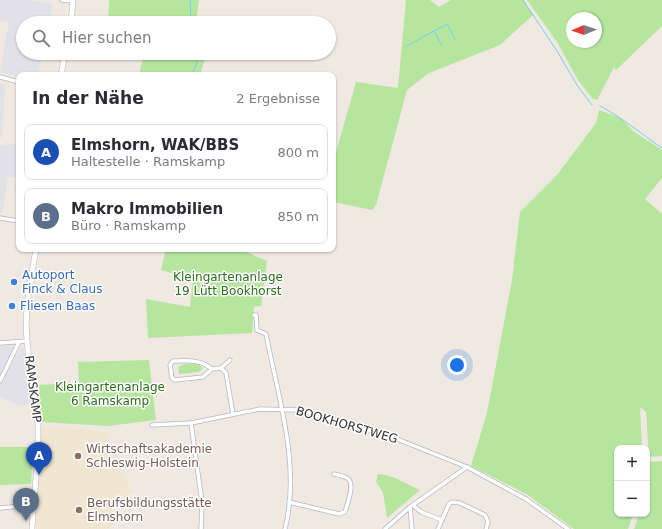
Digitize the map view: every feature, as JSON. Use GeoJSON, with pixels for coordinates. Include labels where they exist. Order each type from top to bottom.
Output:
{"type":"FeatureCollection","features":[{"type":"Feature","properties":{"kind":"street"},"geometry":{"type":"LineString","coordinates":[[62,0],[73,1],[72,16]]}},
{"type":"Feature","properties":{"kind":"street"},"geometry":{"type":"LineString","coordinates":[[62,72],[64,60]]}},
{"type":"Feature","properties":{"kind":"street"},"geometry":{"type":"LineString","coordinates":[[0,77],[16,81]]}},
{"type":"Feature","properties":{"kind":"street"},"geometry":{"type":"LineString","coordinates":[[0,218],[16,221]]}},
{"type":"Feature","properties":{"kind":"street","name":"RAMSKAMP"},"geometry":{"type":"LineString","coordinates":[[32,529],[38,425],[27,341],[27,306],[36,252]]}},
{"type":"Feature","properties":{"kind":"street"},"geometry":{"type":"LineString","coordinates":[[254,314],[256,314],[257,330],[266,334],[282,409],[288,451],[290,502],[285,529]]}},
{"type":"Feature","properties":{"kind":"street"},"geometry":{"type":"LineString","coordinates":[[0,343],[27,341]]}},
{"type":"Feature","properties":{"kind":"street","name":"RAMSKAMP"},"geometry":{"type":"LineString","coordinates":[[0,381],[19,342]]}},
{"type":"Feature","properties":{"kind":"street"},"geometry":{"type":"LineString","coordinates":[[212,369],[205,363],[196,360],[173,361],[170,365],[172,378],[175,380],[203,376],[212,369],[221,368],[230,360]]}},
{"type":"Feature","properties":{"kind":"street"},"geometry":{"type":"LineString","coordinates":[[221,368],[226,373],[233,414]]}},
{"type":"Feature","properties":{"kind":"street","name":"BOOKHORSTWEG"},"geometry":{"type":"LineString","coordinates":[[152,424],[190,422],[260,409],[299,410],[390,436],[467,467],[526,499],[568,529]]}},
{"type":"Feature","properties":{"kind":"street"},"geometry":{"type":"LineString","coordinates":[[190,422],[202,502],[201,529]]}},
{"type":"Feature","properties":{"kind":"street"},"geometry":{"type":"LineString","coordinates":[[385,529],[411,506],[467,467]]}},
{"type":"Feature","properties":{"kind":"street"},"geometry":{"type":"LineString","coordinates":[[290,502],[339,514],[345,512],[350,482],[347,478],[334,474]]}},
{"type":"Feature","properties":{"kind":"street"},"geometry":{"type":"LineString","coordinates":[[438,529],[449,504],[456,502],[486,515],[488,522],[486,529]]}},
{"type":"Feature","properties":{"kind":"street"},"geometry":{"type":"LineString","coordinates":[[0,508],[33,505]]}},
{"type":"Feature","properties":{"kind":"street"},"geometry":{"type":"LineString","coordinates":[[411,506],[421,512],[442,520]]}},
{"type":"Feature","properties":{"kind":"street"},"geometry":{"type":"LineString","coordinates":[[411,506],[412,529]]}},
{"type":"Feature","properties":{"kind":"shaded area"},"geometry":{"type":"Polygon","coordinates":[[[0,0],[30,0],[53,4],[50,16],[16,16],[16,60],[41,60],[39,72],[16,72],[16,76],[0,72],[9,22],[0,20],[0,0]]]}},
{"type":"Feature","properties":{"kind":"shaded area"},"geometry":{"type":"Polygon","coordinates":[[[0,83],[5,86],[2,137],[0,138],[0,83]]]}},
{"type":"Feature","properties":{"kind":"shaded area"},"geometry":{"type":"Polygon","coordinates":[[[16,143],[16,178],[8,177],[2,214],[0,213],[0,146],[16,143]]]}},
{"type":"Feature","properties":{"kind":"shaded area"},"geometry":{"type":"Polygon","coordinates":[[[16,178],[16,192],[14,192],[16,178]]]}},
{"type":"Feature","properties":{"kind":"shaded area"},"geometry":{"type":"Polygon","coordinates":[[[17,345],[3,374],[0,374],[0,346],[17,345]]]}},
{"type":"Feature","properties":{"kind":"shaded area"},"geometry":{"type":"Polygon","coordinates":[[[21,347],[24,349],[33,405],[19,406],[0,397],[0,386],[21,347]]]}},
{"type":"Feature","properties":{"kind":"shaded area"},"geometry":{"type":"Polygon","coordinates":[[[46,427],[105,431],[132,491],[108,529],[36,529],[41,433],[46,427]]]}},
{"type":"Feature","properties":{"kind":"green space"},"geometry":{"type":"Polygon","coordinates":[[[109,0],[199,0],[197,16],[108,16],[109,0]]]}},
{"type":"Feature","properties":{"kind":"green space"},"geometry":{"type":"Polygon","coordinates":[[[406,0],[430,0],[439,7],[451,0],[523,0],[533,15],[500,45],[429,73],[407,90],[376,205],[372,210],[336,203],[336,152],[356,82],[398,88],[406,0]]]}},
{"type":"Feature","properties":{"kind":"green space"},"geometry":{"type":"Polygon","coordinates":[[[527,0],[662,0],[662,26],[616,70],[614,67],[597,100],[593,99],[578,80],[557,42],[527,0]]]}},
{"type":"Feature","properties":{"kind":"green space"},"geometry":{"type":"Polygon","coordinates":[[[142,60],[205,60],[201,72],[140,72],[142,60]]]}},
{"type":"Feature","properties":{"kind":"green space"},"geometry":{"type":"Polygon","coordinates":[[[599,110],[621,118],[633,131],[662,150],[662,178],[645,199],[662,214],[662,456],[650,457],[646,412],[640,407],[642,445],[614,445],[614,517],[632,517],[628,529],[574,529],[528,495],[471,466],[487,413],[512,280],[520,212],[557,175],[596,123],[599,110]]]}},
{"type":"Feature","properties":{"kind":"green space","name":"Kleingartenanlage 19 Lütt Bookhorst"},"geometry":{"type":"Polygon","coordinates":[[[165,252],[246,252],[267,261],[261,306],[254,307],[252,333],[148,338],[146,299],[190,307],[193,279],[161,270],[165,252]]]}},
{"type":"Feature","properties":{"kind":"green space","name":"Kleingartenanlage 6 Ramskamp"},"geometry":{"type":"Polygon","coordinates":[[[149,360],[156,420],[108,426],[41,422],[39,385],[79,383],[78,362],[149,360]]]}},
{"type":"Feature","properties":{"kind":"green space"},"geometry":{"type":"Polygon","coordinates":[[[184,364],[198,364],[203,368],[199,372],[179,374],[178,367],[184,364]]]}},
{"type":"Feature","properties":{"kind":"green space"},"geometry":{"type":"Polygon","coordinates":[[[0,447],[33,447],[31,484],[0,485],[0,447]]]}},
{"type":"Feature","properties":{"kind":"green space"},"geometry":{"type":"Polygon","coordinates":[[[662,461],[662,529],[634,529],[638,517],[650,517],[650,462],[662,461]]]}},
{"type":"Feature","properties":{"kind":"green space"},"geometry":{"type":"Polygon","coordinates":[[[378,474],[395,478],[420,490],[387,518],[383,492],[376,482],[378,474]]]}},
{"type":"Feature","properties":{"kind":"waterway"},"geometry":{"type":"LineString","coordinates":[[191,16],[190,1],[193,0]]}},
{"type":"Feature","properties":{"kind":"waterway"},"geometry":{"type":"LineString","coordinates":[[523,0],[557,51],[577,85],[592,105]]}},
{"type":"Feature","properties":{"kind":"waterway"},"geometry":{"type":"LineString","coordinates":[[405,47],[447,24],[455,39]]}},
{"type":"Feature","properties":{"kind":"waterway"},"geometry":{"type":"LineString","coordinates":[[434,31],[442,46]]}},
{"type":"Feature","properties":{"kind":"waterway"},"geometry":{"type":"LineString","coordinates":[[193,72],[197,62],[196,60]]}},
{"type":"Feature","properties":{"kind":"waterway"},"geometry":{"type":"LineString","coordinates":[[600,106],[662,148]]}},
{"type":"Feature","properties":{"kind":"place","name":"Autoport Finck & Claus"},"geometry":{"type":"Point","coordinates":[14,282]}},
{"type":"Feature","properties":{"kind":"place","name":"Fliesen Baas"},"geometry":{"type":"Point","coordinates":[12,306]}},
{"type":"Feature","properties":{"kind":"place","name":"Wirtschaftsakademie Schleswig-Holstein"},"geometry":{"type":"Point","coordinates":[78,456]}},
{"type":"Feature","properties":{"kind":"place","name":"Elmshorn, WAK/BBS"},"geometry":{"type":"Point","coordinates":[39,475]}},
{"type":"Feature","properties":{"kind":"place","name":"Berufsbildungsstätte Elmshorn"},"geometry":{"type":"Point","coordinates":[79,510]}},
{"type":"Feature","properties":{"kind":"place","name":"Makro Immobilien"},"geometry":{"type":"Point","coordinates":[26,521]}}]}
